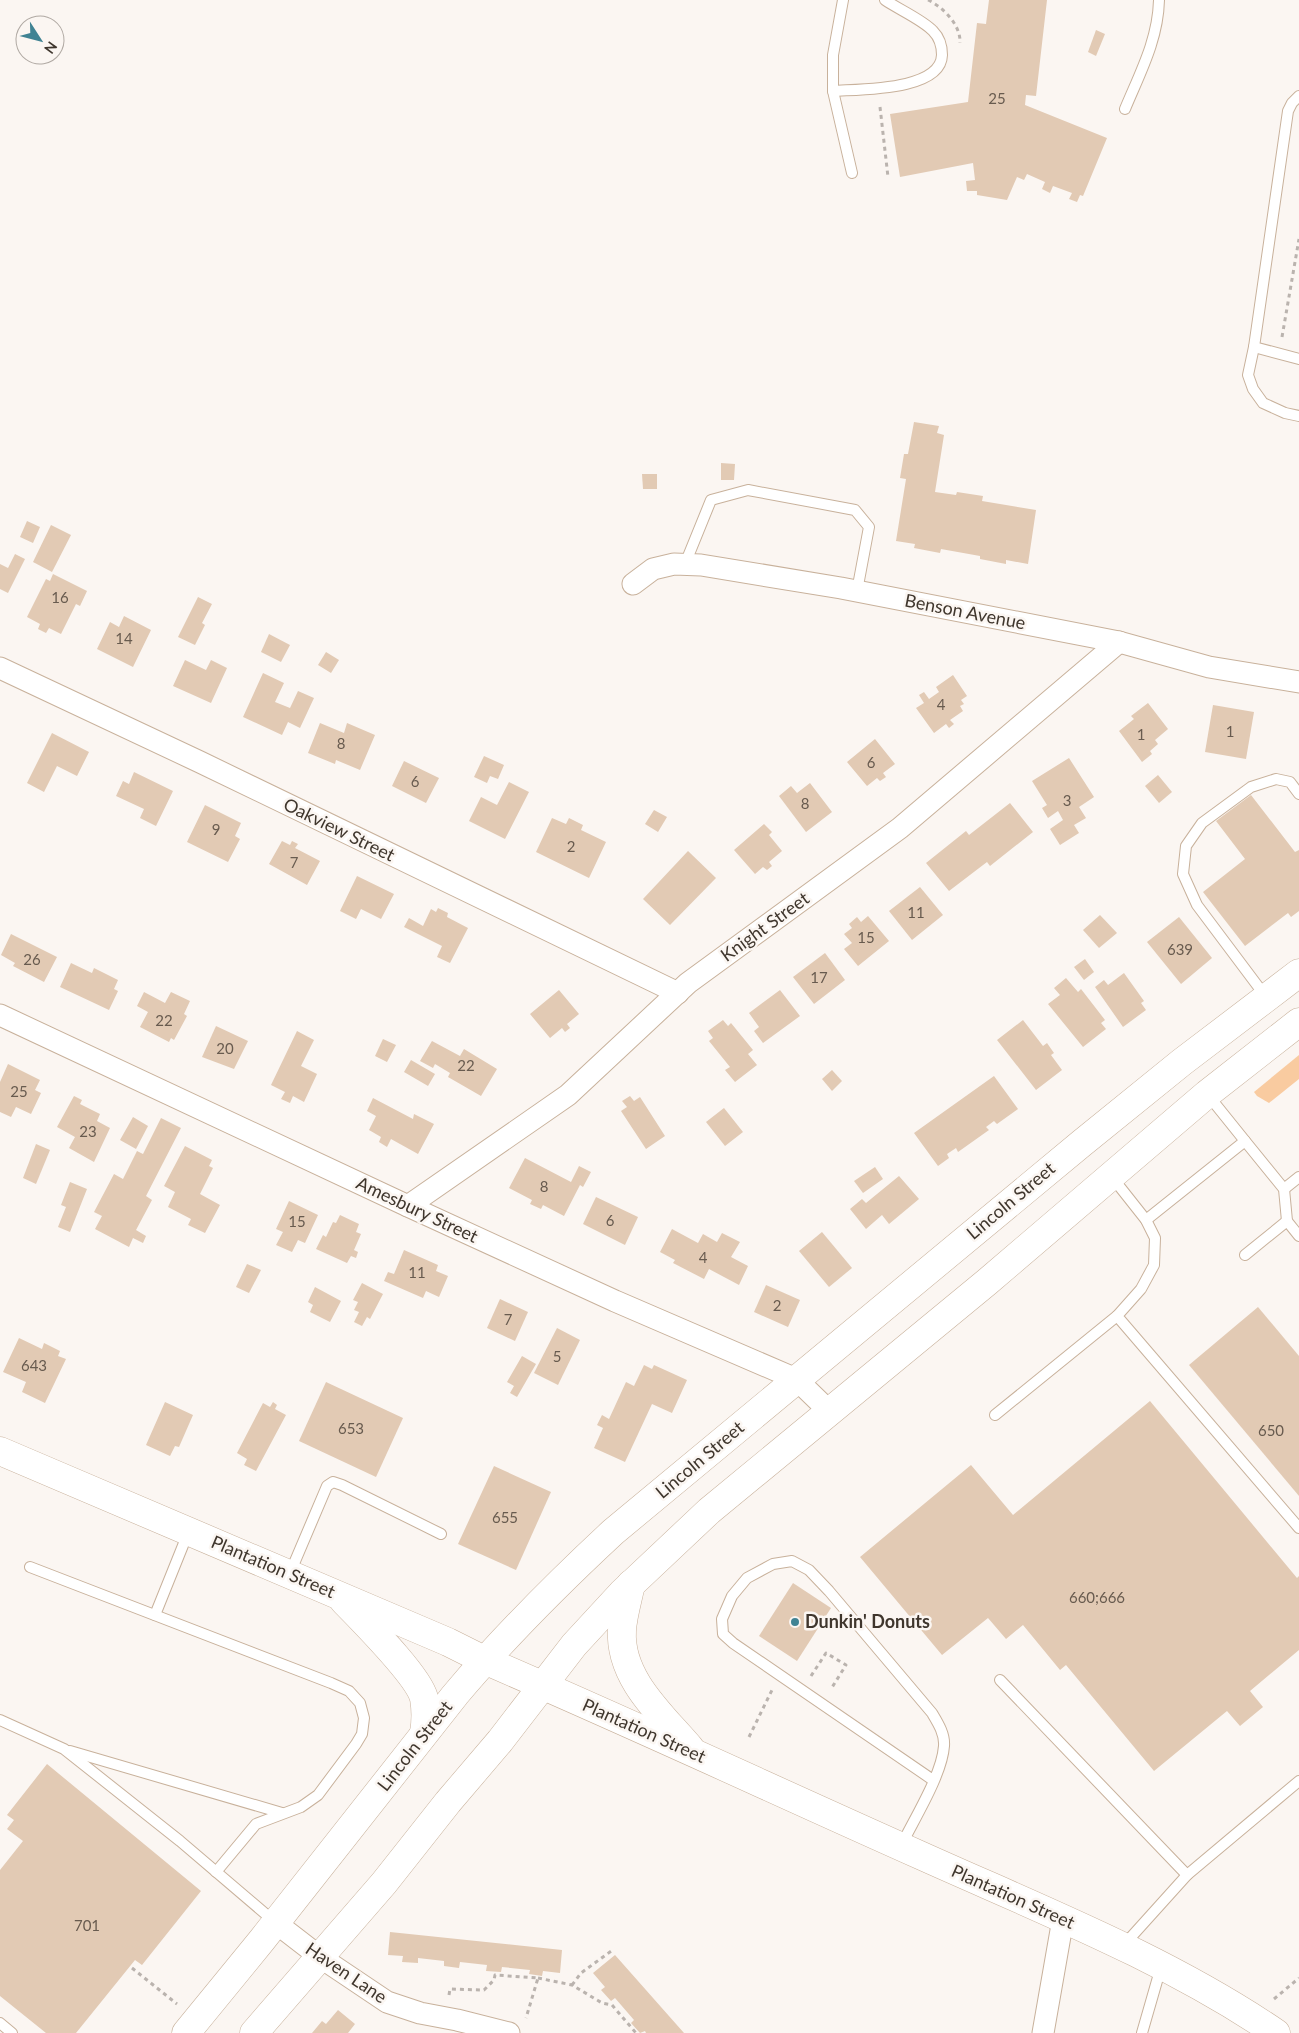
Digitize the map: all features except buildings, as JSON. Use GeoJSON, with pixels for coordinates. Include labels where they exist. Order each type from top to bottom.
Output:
{"type":"FeatureCollection","features":[{"type":"Feature","properties":{"kind":"main road","name":"Lincoln Street"},"geometry":{"type":"LineString","coordinates":[[185,2021],[276,1922],[424,1733],[484,1660],[534,1606],[613,1532],[796,1379],[1182,1062],[1299,973]]}},
{"type":"Feature","properties":{"kind":"main road"},"geometry":{"type":"LineString","coordinates":[[254,2033],[384,1883],[448,1802],[500,1741],[577,1642],[631,1584],[709,1511],[987,1282],[1206,1094],[1299,1022]]}},
{"type":"Feature","properties":{"kind":"main road"},"geometry":{"type":"LineString","coordinates":[[1182,1062],[1206,1094]]}},
{"type":"Feature","properties":{"kind":"main road"},"geometry":{"type":"LineString","coordinates":[[1082,1143],[1110,1176]]}},
{"type":"Feature","properties":{"kind":"main road","name":"Plantation Street"},"geometry":{"type":"LineString","coordinates":[[0,1451],[448,1642],[484,1660],[1063,1920],[1161,1966],[1239,2008],[1276,2033]]}},
{"type":"Feature","properties":{"kind":"main road"},"geometry":{"type":"LineString","coordinates":[[631,1584],[622,1630],[624,1656],[633,1678],[696,1754]]}},
{"type":"Feature","properties":{"kind":"main road"},"geometry":{"type":"LineString","coordinates":[[338,1595],[410,1674],[423,1696],[426,1718],[424,1733]]}},
{"type":"Feature","properties":{"kind":"street","name":"Benson Avenue"},"geometry":{"type":"LineString","coordinates":[[632,584],[653,569],[674,564],[701,565],[857,591],[1119,642],[1209,667],[1299,682]]}},
{"type":"Feature","properties":{"kind":"street","name":"Knight Street"},"geometry":{"type":"LineString","coordinates":[[408,1206],[568,1095],[688,983],[900,828],[1119,642]]}},
{"type":"Feature","properties":{"kind":"street","name":"Oakview Street"},"geometry":{"type":"LineString","coordinates":[[0,668],[678,993]]}},
{"type":"Feature","properties":{"kind":"street","name":"Amesbury Street"},"geometry":{"type":"LineString","coordinates":[[0,1015],[615,1301],[796,1379],[830,1411]]}},
{"type":"Feature","properties":{"kind":"street"},"geometry":{"type":"LineString","coordinates":[[1043,2033],[1063,1920]]}},
{"type":"Feature","properties":{"kind":"street","name":"Haven Lane"},"geometry":{"type":"LineString","coordinates":[[276,1922],[320,1957],[387,2002],[420,2013],[505,2030]]}},
{"type":"Feature","properties":{"kind":"lane"},"geometry":{"type":"LineString","coordinates":[[843,0],[833,55],[833,91],[852,173]]}},
{"type":"Feature","properties":{"kind":"lane"},"geometry":{"type":"LineString","coordinates":[[833,91],[886,88],[917,81],[935,72],[942,58],[941,42],[933,30],[885,0]]}},
{"type":"Feature","properties":{"kind":"lane"},"geometry":{"type":"LineString","coordinates":[[1125,109],[1153,44],[1158,20],[1159,0]]}},
{"type":"Feature","properties":{"kind":"lane"},"geometry":{"type":"LineString","coordinates":[[1299,96],[1292,103],[1288,111],[1254,347],[1248,375],[1253,389],[1263,403],[1285,413],[1299,416]]}},
{"type":"Feature","properties":{"kind":"lane"},"geometry":{"type":"LineString","coordinates":[[1254,347],[1299,358]]}},
{"type":"Feature","properties":{"kind":"lane"},"geometry":{"type":"LineString","coordinates":[[685,564],[711,500],[748,490],[855,510],[870,527],[857,591]]}},
{"type":"Feature","properties":{"kind":"lane"},"geometry":{"type":"LineString","coordinates":[[1267,998],[1197,905],[1183,874],[1186,846],[1202,823],[1251,787],[1276,779],[1290,782],[1299,794]]}},
{"type":"Feature","properties":{"kind":"lane"},"geometry":{"type":"LineString","coordinates":[[1206,1094],[1284,1189],[1287,1221],[1299,1236]]}},
{"type":"Feature","properties":{"kind":"lane"},"geometry":{"type":"LineString","coordinates":[[1146,1220],[1245,1141]]}},
{"type":"Feature","properties":{"kind":"lane"},"geometry":{"type":"LineString","coordinates":[[995,1415],[1117,1316],[1141,1289],[1154,1265],[1155,1238],[1146,1220],[1110,1176]]}},
{"type":"Feature","properties":{"kind":"lane"},"geometry":{"type":"LineString","coordinates":[[1284,1189],[1299,1177]]}},
{"type":"Feature","properties":{"kind":"lane"},"geometry":{"type":"LineString","coordinates":[[1246,1254],[1287,1221]]}},
{"type":"Feature","properties":{"kind":"lane"},"geometry":{"type":"LineString","coordinates":[[1117,1316],[1299,1528]]}},
{"type":"Feature","properties":{"kind":"lane"},"geometry":{"type":"LineString","coordinates":[[290,1574],[327,1486],[333,1482],[441,1534]]}},
{"type":"Feature","properties":{"kind":"lane"},"geometry":{"type":"LineString","coordinates":[[155,1615],[189,1531]]}},
{"type":"Feature","properties":{"kind":"lane"},"geometry":{"type":"LineString","coordinates":[[901,1847],[940,1766],[944,1745],[942,1730],[932,1713],[809,1570],[792,1561],[773,1564],[747,1578],[732,1596],[722,1619],[723,1634],[733,1644],[787,1678],[933,1780]]}},
{"type":"Feature","properties":{"kind":"lane"},"geometry":{"type":"LineString","coordinates":[[30,1567],[331,1683],[349,1691],[360,1703],[364,1718],[362,1734],[318,1795],[301,1807],[256,1824],[216,1872]]}},
{"type":"Feature","properties":{"kind":"lane"},"geometry":{"type":"LineString","coordinates":[[1000,1680],[1187,1875]]}},
{"type":"Feature","properties":{"kind":"lane"},"geometry":{"type":"LineString","coordinates":[[0,1720],[64,1749],[282,1813]]}},
{"type":"Feature","properties":{"kind":"lane"},"geometry":{"type":"LineString","coordinates":[[64,1749],[276,1922]]}},
{"type":"Feature","properties":{"kind":"lane"},"geometry":{"type":"LineString","coordinates":[[1122,1947],[1187,1875],[1299,1781]]}},
{"type":"Feature","properties":{"kind":"lane"},"geometry":{"type":"LineString","coordinates":[[1142,2033],[1161,1966]]}},
{"type":"Feature","properties":{"kind":"lane"},"geometry":{"type":"LineString","coordinates":[[0,2023],[12,2033]]}},
{"type":"Feature","properties":{"kind":"path"},"geometry":{"type":"LineString","coordinates":[[880,107],[888,177]]}},
{"type":"Feature","properties":{"kind":"path"},"geometry":{"type":"LineString","coordinates":[[1280,344],[1299,239]]}},
{"type":"Feature","properties":{"kind":"path"},"geometry":{"type":"LineString","coordinates":[[810,1677],[826,1653],[846,1665],[829,1691]]}},
{"type":"Feature","properties":{"kind":"path"},"geometry":{"type":"LineString","coordinates":[[749,1737],[774,1685]]}},
{"type":"Feature","properties":{"kind":"path"},"geometry":{"type":"LineString","coordinates":[[572,1985],[581,1973],[598,1959],[614,1950]]}},
{"type":"Feature","properties":{"kind":"path"},"geometry":{"type":"LineString","coordinates":[[132,1968],[185,2021]]}},
{"type":"Feature","properties":{"kind":"path"},"geometry":{"type":"LineString","coordinates":[[442,2017],[450,1989],[484,1990],[494,1980],[495,1974],[538,1978],[572,1985],[602,2003],[612,2005],[636,2033]]}},
{"type":"Feature","properties":{"kind":"path"},"geometry":{"type":"LineString","coordinates":[[505,2030],[538,1978]]}},
{"type":"Feature","properties":{"kind":"path"},"geometry":{"type":"LineString","coordinates":[[1274,1999],[1299,1978]]}},
{"type":"Feature","properties":{"kind":"shaded area"},"geometry":{"type":"Polygon","coordinates":[[[1299,1055],[1299,1079],[1269,1103],[1257,1096],[1254,1092],[1299,1055]]]}},
{"type":"Feature","properties":{"kind":"place","name":"Dunkin' Donuts"},"geometry":{"type":"Point","coordinates":[795,1622]}}]}
